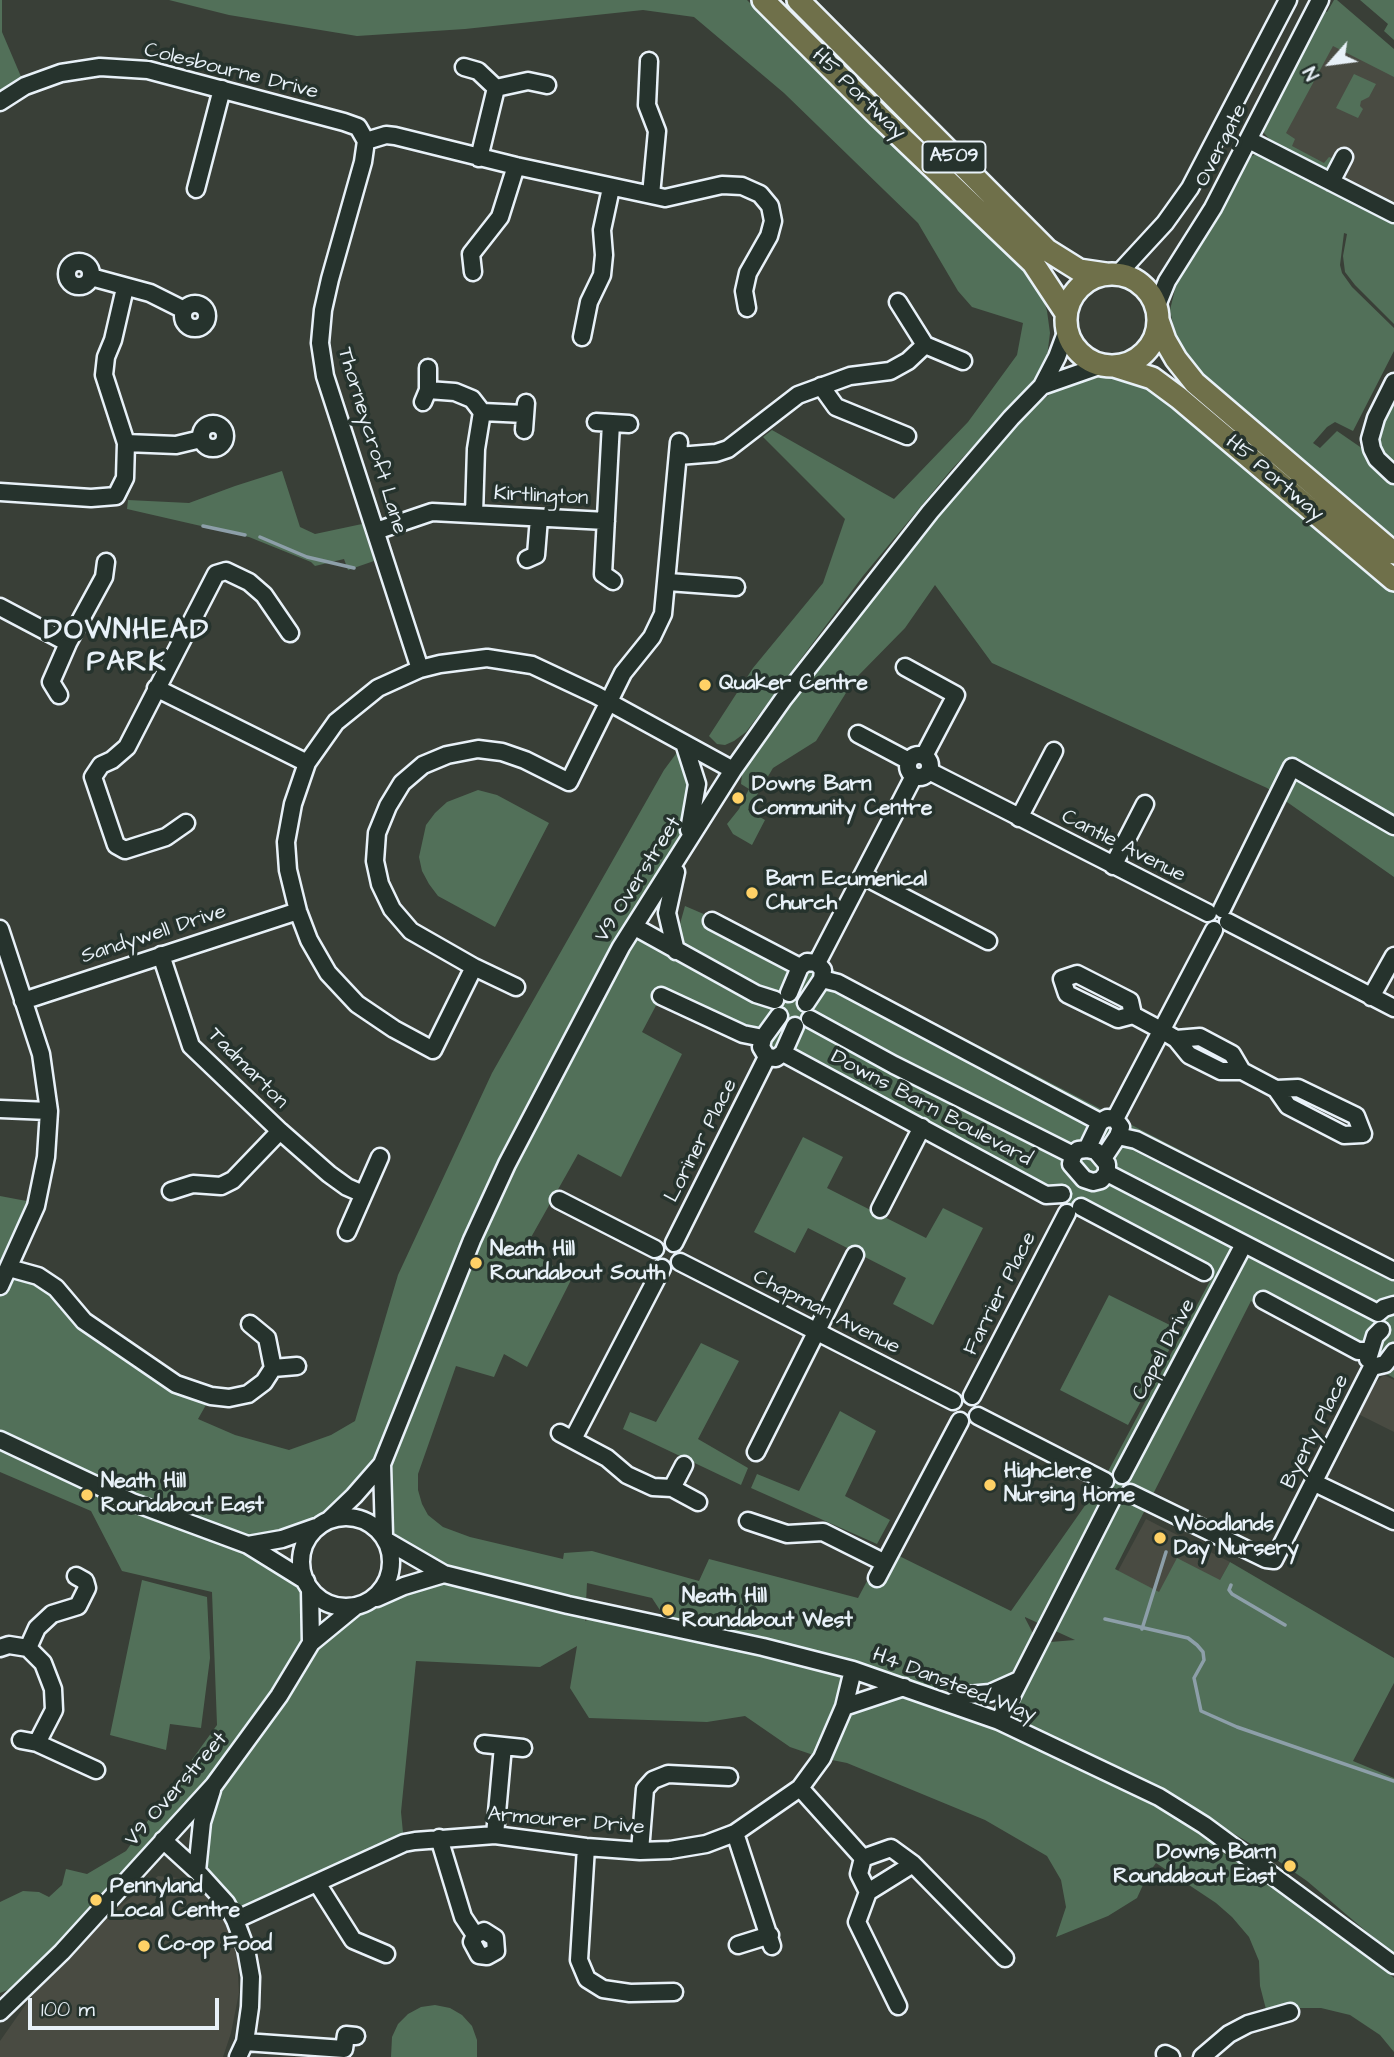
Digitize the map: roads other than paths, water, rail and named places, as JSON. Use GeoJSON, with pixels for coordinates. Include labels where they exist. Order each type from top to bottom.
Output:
{"type":"FeatureCollection","features":[{"type":"Feature","properties":{"kind":"main road","name":"H5 Portway"},"geometry":{"type":"LineString","coordinates":[[763,0],[1033,263],[1067,322]]}},
{"type":"Feature","properties":{"kind":"main road","name":"H5 Portway"},"geometry":{"type":"LineString","coordinates":[[798,0],[1047,250],[1079,270],[1112,274]]}},
{"type":"Feature","properties":{"kind":"main road","name":"A509"},"geometry":{"type":"LineString","coordinates":[[1112,274],[1131,278],[1142,286],[1151,296],[1157,314]]}},
{"type":"Feature","properties":{"kind":"main road"},"geometry":{"type":"LineString","coordinates":[[1067,322],[1071,299],[1079,287],[1091,279],[1112,274]]}},
{"type":"Feature","properties":{"kind":"main road","name":"H5 Portway"},"geometry":{"type":"LineString","coordinates":[[1157,314],[1165,340],[1195,383],[1394,553]]}},
{"type":"Feature","properties":{"kind":"main road"},"geometry":{"type":"LineString","coordinates":[[1108,366],[1128,363],[1145,352],[1156,334],[1157,314]]}},
{"type":"Feature","properties":{"kind":"main road","name":"A509"},"geometry":{"type":"LineString","coordinates":[[1067,322],[1072,342],[1079,353],[1108,366]]}},
{"type":"Feature","properties":{"kind":"main road","name":"H5 Portway"},"geometry":{"type":"LineString","coordinates":[[1108,366],[1152,378],[1179,398],[1394,580]]}},
{"type":"Feature","properties":{"kind":"street","name":"Overgate"},"geometry":{"type":"LineString","coordinates":[[1112,274],[1165,223],[1190,188],[1288,0]]}},
{"type":"Feature","properties":{"kind":"street","name":"Overgate"},"geometry":{"type":"LineString","coordinates":[[1157,314],[1167,281],[1213,208],[1320,1]]}},
{"type":"Feature","properties":{"kind":"street"},"geometry":{"type":"LineString","coordinates":[[649,61],[647,105],[657,131],[651,195]]}},
{"type":"Feature","properties":{"kind":"street","name":"Colesbourne Drive"},"geometry":{"type":"LineString","coordinates":[[0,102],[25,86],[61,73],[100,67],[148,70],[344,122],[358,127],[366,141]]}},
{"type":"Feature","properties":{"kind":"street"},"geometry":{"type":"LineString","coordinates":[[464,67],[478,71],[496,88]]}},
{"type":"Feature","properties":{"kind":"street"},"geometry":{"type":"LineString","coordinates":[[496,88],[528,81],[547,85]]}},
{"type":"Feature","properties":{"kind":"street"},"geometry":{"type":"LineString","coordinates":[[479,158],[496,88]]}},
{"type":"Feature","properties":{"kind":"street"},"geometry":{"type":"LineString","coordinates":[[196,189],[222,89]]}},
{"type":"Feature","properties":{"kind":"street"},"geometry":{"type":"LineString","coordinates":[[366,141],[386,135],[395,136],[479,158],[665,198],[722,185],[742,186],[760,194],[770,206],[773,221],[769,236],[748,273],[744,291],[747,308]]}},
{"type":"Feature","properties":{"kind":"street"},"geometry":{"type":"LineString","coordinates":[[1249,140],[1394,214]]}},
{"type":"Feature","properties":{"kind":"street","name":"Thorneycroft Lane"},"geometry":{"type":"LineString","coordinates":[[366,141],[363,162],[327,290],[320,342],[325,376],[420,669]]}},
{"type":"Feature","properties":{"kind":"street"},"geometry":{"type":"LineString","coordinates":[[1331,182],[1344,157]]}},
{"type":"Feature","properties":{"kind":"street"},"geometry":{"type":"LineString","coordinates":[[473,272],[471,254],[500,217],[516,166]]}},
{"type":"Feature","properties":{"kind":"street"},"geometry":{"type":"LineString","coordinates":[[582,337],[589,302],[602,275],[604,255],[601,230],[611,188]]}},
{"type":"Feature","properties":{"kind":"street"},"geometry":{"type":"LineString","coordinates":[[91,277],[150,293],[184,310]]}},
{"type":"Feature","properties":{"kind":"street"},"geometry":{"type":"LineString","coordinates":[[0,492],[91,498],[116,496],[125,478],[126,443],[104,375],[106,357],[113,340],[125,288]]}},
{"type":"Feature","properties":{"kind":"street"},"geometry":{"type":"LineString","coordinates":[[898,302],[925,345],[963,361]]}},
{"type":"Feature","properties":{"kind":"street","name":"V9 Overstreet"},"geometry":{"type":"LineString","coordinates":[[323,1523],[354,1496],[382,1464],[472,1240],[513,1152],[621,947],[733,770],[784,698],[874,581],[1010,418],[1042,386],[1057,357],[1067,322]]}},
{"type":"Feature","properties":{"kind":"street"},"geometry":{"type":"LineString","coordinates":[[516,987],[411,932],[392,909],[380,884],[375,861],[377,833],[388,806],[402,783],[423,765],[447,755],[478,749],[502,752],[525,760],[569,782],[623,673],[652,637],[663,614],[678,449],[716,453],[728,449],[798,396],[850,376],[890,370],[908,361],[925,345]]}},
{"type":"Feature","properties":{"kind":"street","name":"V9 Overstreet"},"geometry":{"type":"LineString","coordinates":[[1042,386],[1108,366]]}},
{"type":"Feature","properties":{"kind":"street"},"geometry":{"type":"LineString","coordinates":[[428,368],[425,396],[455,392],[472,399],[482,412],[525,416]]}},
{"type":"Feature","properties":{"kind":"street"},"geometry":{"type":"LineString","coordinates":[[1390,472],[1372,449],[1370,439],[1376,418],[1394,382]]}},
{"type":"Feature","properties":{"kind":"street"},"geometry":{"type":"LineString","coordinates":[[821,386],[836,407],[908,436]]}},
{"type":"Feature","properties":{"kind":"street","name":"Kirtlington"},"geometry":{"type":"LineString","coordinates":[[474,514],[476,449],[482,412]]}},
{"type":"Feature","properties":{"kind":"street","name":"Kirtlington"},"geometry":{"type":"LineString","coordinates":[[613,581],[603,574],[606,521],[603,423],[629,424]]}},
{"type":"Feature","properties":{"kind":"street"},"geometry":{"type":"LineString","coordinates":[[126,443],[176,445],[201,439]]}},
{"type":"Feature","properties":{"kind":"street","name":"Kirtlington"},"geometry":{"type":"LineString","coordinates":[[376,531],[432,512],[606,521]]}},
{"type":"Feature","properties":{"kind":"street"},"geometry":{"type":"LineString","coordinates":[[527,559],[536,555],[538,518]]}},
{"type":"Feature","properties":{"kind":"street"},"geometry":{"type":"LineString","coordinates":[[59,695],[51,682],[68,643],[104,577],[106,562]]}},
{"type":"Feature","properties":{"kind":"street"},"geometry":{"type":"LineString","coordinates":[[186,823],[166,837],[125,850],[116,845],[93,777],[101,765],[112,760],[127,747],[216,574],[226,571],[249,582],[264,595],[290,633]]}},
{"type":"Feature","properties":{"kind":"street"},"geometry":{"type":"LineString","coordinates":[[668,582],[736,587]]}},
{"type":"Feature","properties":{"kind":"street"},"geometry":{"type":"LineString","coordinates":[[0,607],[68,643]]}},
{"type":"Feature","properties":{"kind":"street"},"geometry":{"type":"LineString","coordinates":[[474,967],[433,1050],[356,1004],[328,973],[309,940],[298,911],[288,870],[286,842],[293,804],[307,763],[336,722],[378,688],[420,669],[487,658],[532,665],[569,681],[733,770]]}},
{"type":"Feature","properties":{"kind":"street"},"geometry":{"type":"LineString","coordinates":[[781,1003],[785,1022],[795,1026],[803,1025],[819,971],[863,876],[956,695],[905,667]]}},
{"type":"Feature","properties":{"kind":"street"},"geometry":{"type":"LineString","coordinates":[[156,688],[307,763]]}},
{"type":"Feature","properties":{"kind":"street","name":"Cantle Avenue"},"geometry":{"type":"LineString","coordinates":[[858,734],[1394,1009]]}},
{"type":"Feature","properties":{"kind":"street"},"geometry":{"type":"LineString","coordinates":[[676,951],[667,913],[694,811],[697,784],[684,743]]}},
{"type":"Feature","properties":{"kind":"street"},"geometry":{"type":"LineString","coordinates":[[1019,818],[1054,751]]}},
{"type":"Feature","properties":{"kind":"street"},"geometry":{"type":"LineString","coordinates":[[1203,1272],[1062,1205],[1062,1194],[1079,1159],[1108,1120],[1161,1030],[1292,767],[1394,826]]}},
{"type":"Feature","properties":{"kind":"street"},"geometry":{"type":"LineString","coordinates":[[1113,866],[1145,804]]}},
{"type":"Feature","properties":{"kind":"street"},"geometry":{"type":"LineString","coordinates":[[863,876],[988,941]]}},
{"type":"Feature","properties":{"kind":"street","name":"Sandywell Drive"},"geometry":{"type":"LineString","coordinates":[[23,1001],[298,911]]}},
{"type":"Feature","properties":{"kind":"street"},"geometry":{"type":"LineString","coordinates":[[712,921],[800,967]]}},
{"type":"Feature","properties":{"kind":"street"},"geometry":{"type":"LineString","coordinates":[[635,926],[756,994],[781,1003],[799,996],[808,1011]]}},
{"type":"Feature","properties":{"kind":"street"},"geometry":{"type":"LineString","coordinates":[[0,929],[41,1054],[49,1111],[46,1157],[36,1206],[0,1286]]}},
{"type":"Feature","properties":{"kind":"street","name":"Tadmarton"},"geometry":{"type":"LineString","coordinates":[[161,955],[191,1046],[329,1174],[363,1194]]}},
{"type":"Feature","properties":{"kind":"street"},"geometry":{"type":"LineString","coordinates":[[1371,997],[1394,956]]}},
{"type":"Feature","properties":{"kind":"street"},"geometry":{"type":"LineString","coordinates":[[775,1055],[761,1047],[763,1038],[800,967],[807,962],[838,984],[1121,1127],[1118,1136],[1136,1140],[1394,1271]]}},
{"type":"Feature","properties":{"kind":"street"},"geometry":{"type":"LineString","coordinates":[[661,996],[743,1034],[763,1038]]}},
{"type":"Feature","properties":{"kind":"street","name":"Downs Barn Boulevard"},"geometry":{"type":"LineString","coordinates":[[808,1011],[894,1065],[1079,1159]]}},
{"type":"Feature","properties":{"kind":"street"},"geometry":{"type":"LineString","coordinates":[[1133,1015],[1177,1039],[1189,1055],[1221,1071],[1242,1071],[1276,1089],[1288,1106],[1344,1135],[1363,1134],[1356,1116],[1298,1088],[1276,1089]]}},
{"type":"Feature","properties":{"kind":"street","name":"Loriner Place"},"geometry":{"type":"LineString","coordinates":[[674,1243],[775,1055],[795,1026]]}},
{"type":"Feature","properties":{"kind":"street","name":"Downs Barn Boulevard"},"geometry":{"type":"LineString","coordinates":[[775,1055],[922,1127],[1046,1195],[1062,1194]]}},
{"type":"Feature","properties":{"kind":"street"},"geometry":{"type":"LineString","coordinates":[[0,1109],[49,1111]]}},
{"type":"Feature","properties":{"kind":"street"},"geometry":{"type":"LineString","coordinates":[[880,1209],[922,1127]]}},
{"type":"Feature","properties":{"kind":"street","name":"Tadmarton"},"geometry":{"type":"LineString","coordinates":[[171,1191],[193,1184],[221,1186],[233,1180],[280,1131]]}},
{"type":"Feature","properties":{"kind":"street","name":"Farrier Place"},"geometry":{"type":"LineString","coordinates":[[972,1396],[1074,1210],[1101,1171],[1118,1136]]}},
{"type":"Feature","properties":{"kind":"street"},"geometry":{"type":"LineString","coordinates":[[1079,1159],[1096,1151],[1101,1171],[1378,1313]]}},
{"type":"Feature","properties":{"kind":"street"},"geometry":{"type":"LineString","coordinates":[[347,1232],[380,1157]]}},
{"type":"Feature","properties":{"kind":"street"},"geometry":{"type":"LineString","coordinates":[[1079,1159],[1084,1180],[1101,1171]]}},
{"type":"Feature","properties":{"kind":"street"},"geometry":{"type":"LineString","coordinates":[[559,1200],[655,1249]]}},
{"type":"Feature","properties":{"kind":"street"},"geometry":{"type":"LineString","coordinates":[[662,1243],[674,1243],[680,1249],[680,1262],[670,1269],[662,1268],[654,1258],[655,1249],[662,1243]]}},
{"type":"Feature","properties":{"kind":"street","name":"Capel Drive"},"geometry":{"type":"LineString","coordinates":[[1122,1475],[1244,1244]]}},
{"type":"Feature","properties":{"kind":"street"},"geometry":{"type":"LineString","coordinates":[[756,1452],[855,1255]]}},
{"type":"Feature","properties":{"kind":"street","name":"Chapman Avenue"},"geometry":{"type":"LineString","coordinates":[[680,1262],[954,1401]]}},
{"type":"Feature","properties":{"kind":"street"},"geometry":{"type":"LineString","coordinates":[[9,1268],[38,1276],[56,1288],[84,1321],[176,1384],[211,1396],[229,1398],[248,1394],[264,1382],[273,1368],[267,1339],[250,1324]]}},
{"type":"Feature","properties":{"kind":"street"},"geometry":{"type":"LineString","coordinates":[[662,1268],[566,1436],[607,1458],[627,1475],[653,1487],[672,1488],[698,1502]]}},
{"type":"Feature","properties":{"kind":"street"},"geometry":{"type":"LineString","coordinates":[[1263,1300],[1359,1351],[1369,1350]]}},
{"type":"Feature","properties":{"kind":"street"},"geometry":{"type":"LineString","coordinates":[[1386,1363],[1368,1359],[1369,1350],[1375,1336],[1388,1333],[1377,1321],[1378,1313],[1384,1307],[1394,1305]]}},
{"type":"Feature","properties":{"kind":"street","name":"Byerly Place"},"geometry":{"type":"LineString","coordinates":[[1130,1493],[1266,1559],[1274,1560],[1315,1483],[1386,1363]]}},
{"type":"Feature","properties":{"kind":"street"},"geometry":{"type":"LineString","coordinates":[[273,1368],[297,1366]]}},
{"type":"Feature","properties":{"kind":"street"},"geometry":{"type":"LineString","coordinates":[[961,1395],[972,1396],[979,1405],[978,1416],[972,1421],[960,1421],[953,1412],[954,1401],[961,1395]]}},
{"type":"Feature","properties":{"kind":"street"},"geometry":{"type":"LineString","coordinates":[[978,1416],[1105,1481]]}},
{"type":"Feature","properties":{"kind":"street"},"geometry":{"type":"LineString","coordinates":[[748,1521],[787,1534],[823,1532],[881,1570],[960,1421]]}},
{"type":"Feature","properties":{"kind":"street"},"geometry":{"type":"LineString","coordinates":[[0,1440],[132,1502],[248,1545],[308,1585],[330,1604],[343,1607],[362,1604],[404,1586],[444,1574]]}},
{"type":"Feature","properties":{"kind":"street","name":"V9 Overstreet"},"geometry":{"type":"LineString","coordinates":[[382,1464],[385,1539]]}},
{"type":"Feature","properties":{"kind":"street"},"geometry":{"type":"LineString","coordinates":[[672,1488],[684,1465]]}},
{"type":"Feature","properties":{"kind":"street"},"geometry":{"type":"LineString","coordinates":[[1122,1475],[1129,1483],[1130,1493],[1123,1501],[1111,1501],[1104,1492],[1105,1481],[1112,1476],[1122,1475]]}},
{"type":"Feature","properties":{"kind":"street"},"geometry":{"type":"LineString","coordinates":[[1315,1483],[1394,1521]]}},
{"type":"Feature","properties":{"kind":"street"},"geometry":{"type":"LineString","coordinates":[[999,1721],[1111,1501]]}},
{"type":"Feature","properties":{"kind":"street"},"geometry":{"type":"LineString","coordinates":[[248,1545],[282,1539],[344,1516],[359,1518],[373,1525],[385,1539],[391,1554],[391,1568],[387,1582],[379,1593],[362,1604]]}},
{"type":"Feature","properties":{"kind":"street"},"geometry":{"type":"LineString","coordinates":[[307,1650],[308,1585],[302,1566],[302,1551],[308,1538],[323,1523]]}},
{"type":"Feature","properties":{"kind":"street","name":"H4 Dansteed Way"},"geometry":{"type":"LineString","coordinates":[[385,1539],[444,1574],[853,1670],[999,1721],[1159,1797],[1204,1825],[1394,1965]]}},
{"type":"Feature","properties":{"kind":"street"},"geometry":{"type":"LineString","coordinates":[[27,1648],[37,1628],[52,1614],[78,1606],[87,1588],[85,1581],[76,1576]]}},
{"type":"Feature","properties":{"kind":"street","name":"V9 Overstreet"},"geometry":{"type":"LineString","coordinates":[[0,2012],[62,1952],[214,1785],[279,1696],[307,1650],[362,1604]]}},
{"type":"Feature","properties":{"kind":"street"},"geometry":{"type":"LineString","coordinates":[[0,1648],[27,1648],[43,1663],[53,1689],[54,1710],[37,1743]]}},
{"type":"Feature","properties":{"kind":"street","name":"Armourer Drive"},"geometry":{"type":"LineString","coordinates":[[235,1920],[404,1843],[495,1835],[586,1847],[670,1850],[706,1844],[735,1833],[800,1788],[825,1753],[844,1707],[853,1670]]}},
{"type":"Feature","properties":{"kind":"street"},"geometry":{"type":"LineString","coordinates":[[950,1703],[968,1695],[989,1693],[1019,1680]]}},
{"type":"Feature","properties":{"kind":"street"},"geometry":{"type":"LineString","coordinates":[[844,1707],[904,1687]]}},
{"type":"Feature","properties":{"kind":"street"},"geometry":{"type":"LineString","coordinates":[[20,1740],[37,1743],[96,1770]]}},
{"type":"Feature","properties":{"kind":"street"},"geometry":{"type":"LineString","coordinates":[[484,1744],[523,1748]]}},
{"type":"Feature","properties":{"kind":"street"},"geometry":{"type":"LineString","coordinates":[[495,1835],[503,1746]]}},
{"type":"Feature","properties":{"kind":"street"},"geometry":{"type":"LineString","coordinates":[[640,1850],[645,1789],[653,1780],[668,1774],[729,1777]]}},
{"type":"Feature","properties":{"kind":"street"},"geometry":{"type":"LineString","coordinates":[[197,1871],[202,1822],[214,1785]]}},
{"type":"Feature","properties":{"kind":"street"},"geometry":{"type":"LineString","coordinates":[[800,1788],[863,1858]]}},
{"type":"Feature","properties":{"kind":"street"},"geometry":{"type":"LineString","coordinates":[[735,1833],[771,1941],[738,1945]]}},
{"type":"Feature","properties":{"kind":"street"},"geometry":{"type":"LineString","coordinates":[[439,1838],[463,1917],[475,1935]]}},
{"type":"Feature","properties":{"kind":"street"},"geometry":{"type":"LineString","coordinates":[[163,1840],[197,1871],[226,1903],[235,1920],[246,1950],[251,1977],[250,2007],[242,2050],[344,2049],[346,2035],[356,2036]]}},
{"type":"Feature","properties":{"kind":"street"},"geometry":{"type":"LineString","coordinates":[[586,1847],[579,1960],[586,1979],[603,1989],[630,1993],[674,1993]]}},
{"type":"Feature","properties":{"kind":"street"},"geometry":{"type":"LineString","coordinates":[[863,1858],[891,1848],[913,1864],[1005,1958]]}},
{"type":"Feature","properties":{"kind":"street"},"geometry":{"type":"LineString","coordinates":[[863,1858],[859,1874],[868,1892]]}},
{"type":"Feature","properties":{"kind":"street"},"geometry":{"type":"LineString","coordinates":[[898,2006],[857,1922],[868,1892],[913,1864]]}},
{"type":"Feature","properties":{"kind":"street"},"geometry":{"type":"LineString","coordinates":[[317,1883],[353,1940],[386,1954]]}},
{"type":"Feature","properties":{"kind":"street"},"geometry":{"type":"LineString","coordinates":[[1202,2057],[1219,2041],[1248,2024],[1290,2012]]}},
{"type":"Feature","properties":{"kind":"waterway"},"geometry":{"type":"LineString","coordinates":[[203,526],[245,535]]}},
{"type":"Feature","properties":{"kind":"waterway"},"geometry":{"type":"LineString","coordinates":[[260,537],[307,557],[354,568]]}},
{"type":"Feature","properties":{"kind":"waterway"},"geometry":{"type":"LineString","coordinates":[[1142,1629],[1166,1552]]}},
{"type":"Feature","properties":{"kind":"waterway"},"geometry":{"type":"LineString","coordinates":[[1231,1585],[1229,1590],[1232,1594],[1285,1625]]}},
{"type":"Feature","properties":{"kind":"waterway"},"geometry":{"type":"LineString","coordinates":[[1105,1619],[1188,1638],[1197,1645],[1203,1652],[1204,1660],[1194,1678],[1201,1711],[1237,1727],[1394,1781]]}},
{"type":"Feature","properties":{"kind":"place","name":"Quaker Centre"},"geometry":{"type":"Point","coordinates":[705,685]}},
{"type":"Feature","properties":{"kind":"place","name":"Downs Barn Community Centre"},"geometry":{"type":"Point","coordinates":[738,798]}},
{"type":"Feature","properties":{"kind":"place","name":"Barn Ecumenical Church"},"geometry":{"type":"Point","coordinates":[752,893]}},
{"type":"Feature","properties":{"kind":"place","name":"Neath Hill Roundabout South"},"geometry":{"type":"Point","coordinates":[476,1263]}},
{"type":"Feature","properties":{"kind":"place","name":"Highclere Nursing Home"},"geometry":{"type":"Point","coordinates":[990,1485]}},
{"type":"Feature","properties":{"kind":"place","name":"Neath Hill Roundabout East"},"geometry":{"type":"Point","coordinates":[87,1495]}},
{"type":"Feature","properties":{"kind":"place","name":"Woodlands Day Nursery"},"geometry":{"type":"Point","coordinates":[1160,1538]}},
{"type":"Feature","properties":{"kind":"place","name":"Neath Hill Roundabout West"},"geometry":{"type":"Point","coordinates":[668,1610]}},
{"type":"Feature","properties":{"kind":"place","name":"Downs Barn Roundabout East"},"geometry":{"type":"Point","coordinates":[1290,1866]}},
{"type":"Feature","properties":{"kind":"place","name":"Pennyland Local Centre"},"geometry":{"type":"Point","coordinates":[96,1900]}},
{"type":"Feature","properties":{"kind":"place","name":"Co-op Food"},"geometry":{"type":"Point","coordinates":[144,1946]}},
{"type":"Feature","properties":{"kind":"district","name":"DOWNHEAD PARK"},"geometry":{"type":"Point","coordinates":[127,648]}}]}
